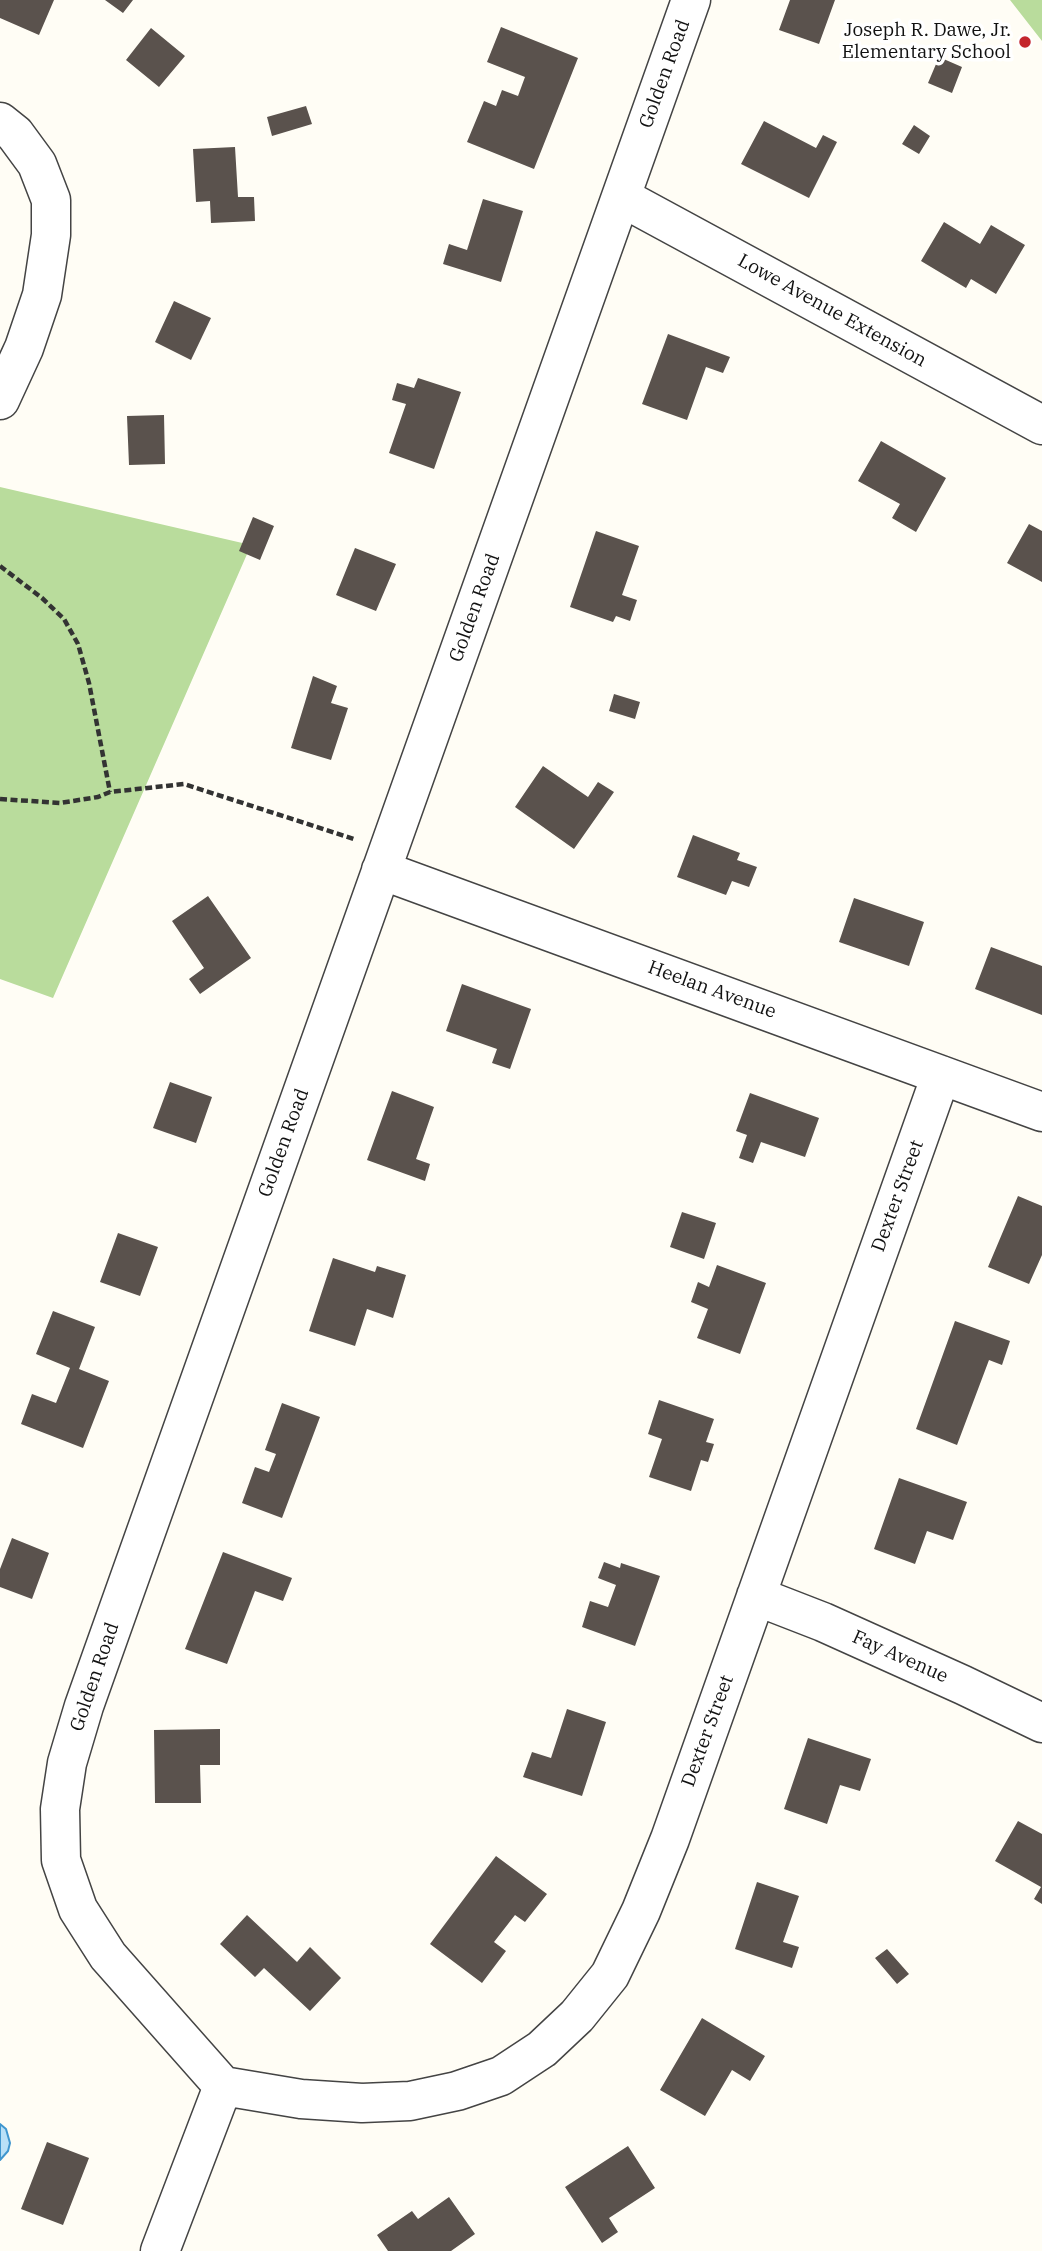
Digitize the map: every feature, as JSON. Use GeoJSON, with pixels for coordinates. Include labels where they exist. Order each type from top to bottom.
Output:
{"type":"FeatureCollection","features":[{"type":"Feature","properties":{"kind":"street","name":"Golden Road"},"geometry":{"type":"LineString","coordinates":[[223,2085],[108,1956],[78,1909],[61,1860],[60,1809],[67,1763],[84,1706],[691,0]]}},
{"type":"Feature","properties":{"kind":"street"},"geometry":{"type":"LineString","coordinates":[[0,122],[15,134],[37,164],[51,200],[51,235],[42,295],[24,348],[0,400]]}},
{"type":"Feature","properties":{"kind":"street","name":"Lowe Avenue Extension"},"geometry":{"type":"LineString","coordinates":[[621,197],[1042,425]]}},
{"type":"Feature","properties":{"kind":"street","name":"Heelan Avenue"},"geometry":{"type":"LineString","coordinates":[[385,860],[1042,1112]]}},
{"type":"Feature","properties":{"kind":"street","name":"Dexter Street"},"geometry":{"type":"LineString","coordinates":[[223,2085],[313,2100],[362,2103],[411,2101],[457,2091],[501,2076],[550,2041],[577,2017],[610,1975],[641,1910],[670,1839],[941,1075]]}},
{"type":"Feature","properties":{"kind":"street","name":"Fay Avenue"},"geometry":{"type":"LineString","coordinates":[[756,1596],[846,1632],[1042,1723]]}},
{"type":"Feature","properties":{"kind":"street"},"geometry":{"type":"LineString","coordinates":[[160,2251],[223,2085]]}},
{"type":"Feature","properties":{"kind":"path"},"geometry":{"type":"LineString","coordinates":[[0,566],[42,598],[64,619],[78,644],[89,683],[110,792]]}},
{"type":"Feature","properties":{"kind":"path"},"geometry":{"type":"LineString","coordinates":[[0,799],[60,803],[98,797],[110,792],[184,784],[385,860]]}},
{"type":"Feature","properties":{"kind":"green space"},"geometry":{"type":"Polygon","coordinates":[[[1010,0],[1042,0],[1042,41],[1010,0]]]}},
{"type":"Feature","properties":{"kind":"green space"},"geometry":{"type":"Polygon","coordinates":[[[0,487],[251,545],[53,998],[0,979],[0,487]]]}},
{"type":"Feature","properties":{"kind":"water"},"geometry":{"type":"Polygon","coordinates":[[[0,2124],[6,2129],[10,2143],[8,2151],[0,2160],[0,2124]]]}},
{"type":"Feature","properties":{"kind":"building"},"geometry":{"type":"Polygon","coordinates":[[[0,0],[54,0],[39,35],[0,18],[0,0]]]}},
{"type":"Feature","properties":{"kind":"building"},"geometry":{"type":"Polygon","coordinates":[[[105,0],[133,0],[123,13],[105,0]]]}},
{"type":"Feature","properties":{"kind":"building"},"geometry":{"type":"Polygon","coordinates":[[[790,0],[835,0],[819,44],[779,30],[790,0]]]}},
{"type":"Feature","properties":{"kind":"building"},"geometry":{"type":"Polygon","coordinates":[[[501,27],[578,58],[534,169],[467,142],[484,101],[496,106],[502,90],[518,96],[525,77],[487,62],[501,27]]]}},
{"type":"Feature","properties":{"kind":"building"},"geometry":{"type":"Polygon","coordinates":[[[151,28],[185,56],[159,87],[126,60],[151,28]]]}},
{"type":"Feature","properties":{"kind":"building"},"geometry":{"type":"Polygon","coordinates":[[[939,57],[962,67],[952,93],[928,83],[939,57]]]}},
{"type":"Feature","properties":{"kind":"building"},"geometry":{"type":"Polygon","coordinates":[[[306,106],[312,124],[272,136],[267,117],[306,106]]]}},
{"type":"Feature","properties":{"kind":"building"},"geometry":{"type":"Polygon","coordinates":[[[764,121],[816,148],[823,135],[837,142],[809,198],[741,164],[764,121]]]}},
{"type":"Feature","properties":{"kind":"building"},"geometry":{"type":"Polygon","coordinates":[[[914,125],[930,136],[919,154],[902,144],[914,125]]]}},
{"type":"Feature","properties":{"kind":"building"},"geometry":{"type":"Polygon","coordinates":[[[235,147],[238,197],[254,197],[255,221],[211,223],[210,201],[196,202],[193,149],[235,147]]]}},
{"type":"Feature","properties":{"kind":"building"},"geometry":{"type":"Polygon","coordinates":[[[483,199],[523,211],[501,282],[443,264],[449,244],[467,250],[483,199]]]}},
{"type":"Feature","properties":{"kind":"building"},"geometry":{"type":"Polygon","coordinates":[[[944,222],[980,244],[991,225],[1025,245],[996,294],[971,279],[966,288],[921,261],[944,222]]]}},
{"type":"Feature","properties":{"kind":"building"},"geometry":{"type":"Polygon","coordinates":[[[174,301],[211,318],[191,360],[155,342],[174,301]]]}},
{"type":"Feature","properties":{"kind":"building"},"geometry":{"type":"Polygon","coordinates":[[[668,334],[730,357],[723,373],[706,367],[687,420],[642,404],[668,334]]]}},
{"type":"Feature","properties":{"kind":"building"},"geometry":{"type":"Polygon","coordinates":[[[418,378],[461,392],[434,469],[389,453],[406,404],[392,400],[397,383],[414,388],[418,378]]]}},
{"type":"Feature","properties":{"kind":"building"},"geometry":{"type":"Polygon","coordinates":[[[164,415],[165,464],[129,465],[127,416],[164,415]]]}},
{"type":"Feature","properties":{"kind":"building"},"geometry":{"type":"Polygon","coordinates":[[[881,441],[946,478],[916,532],[892,518],[900,504],[858,481],[881,441]]]}},
{"type":"Feature","properties":{"kind":"building"},"geometry":{"type":"Polygon","coordinates":[[[253,517],[274,526],[260,560],[239,551],[253,517]]]}},
{"type":"Feature","properties":{"kind":"building"},"geometry":{"type":"Polygon","coordinates":[[[1029,524],[1042,531],[1042,582],[1007,563],[1029,524]]]}},
{"type":"Feature","properties":{"kind":"building"},"geometry":{"type":"Polygon","coordinates":[[[596,531],[639,546],[622,595],[637,600],[630,621],[616,616],[613,622],[570,607],[596,531]]]}},
{"type":"Feature","properties":{"kind":"building"},"geometry":{"type":"Polygon","coordinates":[[[355,548],[396,564],[376,611],[336,595],[355,548]]]}},
{"type":"Feature","properties":{"kind":"building"},"geometry":{"type":"Polygon","coordinates":[[[313,676],[337,686],[331,703],[348,708],[331,760],[291,748],[313,676]]]}},
{"type":"Feature","properties":{"kind":"building"},"geometry":{"type":"Polygon","coordinates":[[[614,694],[640,702],[635,719],[609,711],[614,694]]]}},
{"type":"Feature","properties":{"kind":"building"},"geometry":{"type":"Polygon","coordinates":[[[543,766],[588,797],[598,782],[614,792],[574,849],[515,807],[543,766]]]}},
{"type":"Feature","properties":{"kind":"building"},"geometry":{"type":"Polygon","coordinates":[[[693,835],[740,853],[737,860],[757,867],[749,887],[732,881],[726,895],[677,877],[693,835]]]}},
{"type":"Feature","properties":{"kind":"building"},"geometry":{"type":"Polygon","coordinates":[[[208,896],[251,958],[200,994],[189,979],[204,968],[172,921],[208,896]]]}},
{"type":"Feature","properties":{"kind":"building"},"geometry":{"type":"Polygon","coordinates":[[[854,898],[924,922],[909,966],[839,942],[854,898]]]}},
{"type":"Feature","properties":{"kind":"building"},"geometry":{"type":"Polygon","coordinates":[[[991,947],[1042,966],[1042,1015],[975,989],[991,947]]]}},
{"type":"Feature","properties":{"kind":"building"},"geometry":{"type":"Polygon","coordinates":[[[462,984],[531,1009],[510,1069],[492,1063],[497,1049],[446,1031],[462,984]]]}},
{"type":"Feature","properties":{"kind":"building"},"geometry":{"type":"Polygon","coordinates":[[[170,1082],[212,1097],[196,1143],[153,1128],[170,1082]]]}},
{"type":"Feature","properties":{"kind":"building"},"geometry":{"type":"Polygon","coordinates":[[[392,1091],[434,1107],[416,1159],[430,1164],[425,1181],[367,1160],[392,1091]]]}},
{"type":"Feature","properties":{"kind":"building"},"geometry":{"type":"Polygon","coordinates":[[[750,1093],[819,1118],[805,1157],[761,1142],[753,1163],[739,1158],[747,1135],[736,1131],[750,1093]]]}},
{"type":"Feature","properties":{"kind":"building"},"geometry":{"type":"Polygon","coordinates":[[[1018,1196],[1042,1206],[1042,1255],[1029,1284],[988,1267],[1018,1196]]]}},
{"type":"Feature","properties":{"kind":"building"},"geometry":{"type":"Polygon","coordinates":[[[682,1212],[716,1223],[704,1259],[670,1247],[682,1212]]]}},
{"type":"Feature","properties":{"kind":"building"},"geometry":{"type":"Polygon","coordinates":[[[118,1233],[158,1247],[140,1296],[100,1282],[118,1233]]]}},
{"type":"Feature","properties":{"kind":"building"},"geometry":{"type":"Polygon","coordinates":[[[333,1258],[375,1272],[377,1266],[406,1275],[393,1318],[367,1309],[355,1346],[309,1331],[333,1258]]]}},
{"type":"Feature","properties":{"kind":"building"},"geometry":{"type":"Polygon","coordinates":[[[717,1265],[766,1283],[740,1354],[697,1338],[708,1309],[691,1302],[698,1282],[709,1287],[717,1265]]]}},
{"type":"Feature","properties":{"kind":"building"},"geometry":{"type":"Polygon","coordinates":[[[53,1311],[95,1327],[79,1369],[109,1381],[83,1448],[21,1424],[32,1394],[56,1403],[70,1368],[36,1354],[53,1311]]]}},
{"type":"Feature","properties":{"kind":"building"},"geometry":{"type":"Polygon","coordinates":[[[955,1321],[1010,1341],[1002,1365],[989,1360],[957,1445],[916,1429],[955,1321]]]}},
{"type":"Feature","properties":{"kind":"building"},"geometry":{"type":"Polygon","coordinates":[[[659,1400],[714,1419],[706,1442],[714,1444],[708,1462],[701,1460],[691,1491],[649,1477],[662,1439],[648,1434],[659,1400]]]}},
{"type":"Feature","properties":{"kind":"building"},"geometry":{"type":"Polygon","coordinates":[[[282,1403],[320,1417],[282,1518],[242,1503],[255,1467],[269,1472],[276,1454],[265,1450],[282,1403]]]}},
{"type":"Feature","properties":{"kind":"building"},"geometry":{"type":"Polygon","coordinates":[[[899,1478],[967,1502],[953,1540],[927,1531],[915,1564],[874,1549],[899,1478]]]}},
{"type":"Feature","properties":{"kind":"building"},"geometry":{"type":"Polygon","coordinates":[[[12,1538],[49,1553],[32,1599],[0,1587],[0,1569],[12,1538]]]}},
{"type":"Feature","properties":{"kind":"building"},"geometry":{"type":"Polygon","coordinates":[[[223,1552],[292,1578],[283,1601],[255,1591],[227,1664],[185,1649],[223,1552]]]}},
{"type":"Feature","properties":{"kind":"building"},"geometry":{"type":"Polygon","coordinates":[[[604,1562],[620,1568],[621,1563],[660,1576],[635,1646],[582,1627],[590,1601],[608,1607],[616,1585],[598,1578],[604,1562]]]}},
{"type":"Feature","properties":{"kind":"building"},"geometry":{"type":"Polygon","coordinates":[[[567,1709],[606,1722],[582,1796],[523,1777],[532,1752],[551,1758],[567,1709]]]}},
{"type":"Feature","properties":{"kind":"building"},"geometry":{"type":"Polygon","coordinates":[[[220,1729],[220,1765],[200,1765],[201,1803],[155,1803],[154,1730],[220,1729]]]}},
{"type":"Feature","properties":{"kind":"building"},"geometry":{"type":"Polygon","coordinates":[[[808,1738],[871,1759],[860,1791],[840,1785],[827,1824],[784,1809],[808,1738]]]}},
{"type":"Feature","properties":{"kind":"building"},"geometry":{"type":"Polygon","coordinates":[[[1018,1821],[1042,1834],[1042,1904],[1034,1899],[1041,1887],[995,1861],[1018,1821]]]}},
{"type":"Feature","properties":{"kind":"building"},"geometry":{"type":"Polygon","coordinates":[[[496,1856],[547,1894],[525,1922],[515,1915],[494,1942],[506,1951],[482,1983],[430,1944],[496,1856]]]}},
{"type":"Feature","properties":{"kind":"building"},"geometry":{"type":"Polygon","coordinates":[[[757,1882],[799,1896],[783,1942],[799,1947],[792,1968],[735,1949],[757,1882]]]}},
{"type":"Feature","properties":{"kind":"building"},"geometry":{"type":"Polygon","coordinates":[[[247,1915],[297,1962],[310,1947],[341,1978],[310,2011],[264,1968],[255,1977],[220,1944],[247,1915]]]}},
{"type":"Feature","properties":{"kind":"building"},"geometry":{"type":"Polygon","coordinates":[[[887,1949],[909,1974],[897,1984],[875,1958],[887,1949]]]}},
{"type":"Feature","properties":{"kind":"building"},"geometry":{"type":"Polygon","coordinates":[[[702,2018],[765,2056],[750,2081],[732,2070],[705,2116],[660,2090],[702,2018]]]}},
{"type":"Feature","properties":{"kind":"building"},"geometry":{"type":"Polygon","coordinates":[[[47,2142],[89,2158],[63,2225],[21,2209],[47,2142]]]}},
{"type":"Feature","properties":{"kind":"building"},"geometry":{"type":"Polygon","coordinates":[[[628,2146],[655,2188],[609,2218],[618,2232],[602,2243],[565,2187],[628,2146]]]}},
{"type":"Feature","properties":{"kind":"building"},"geometry":{"type":"Polygon","coordinates":[[[449,2197],[475,2234],[451,2251],[388,2251],[377,2235],[412,2211],[418,2219],[449,2197]]]}},
{"type":"Feature","properties":{"kind":"place","name":"Joseph R. Dawe, Jr. Elementary School"},"geometry":{"type":"Point","coordinates":[1025,42]}}]}
